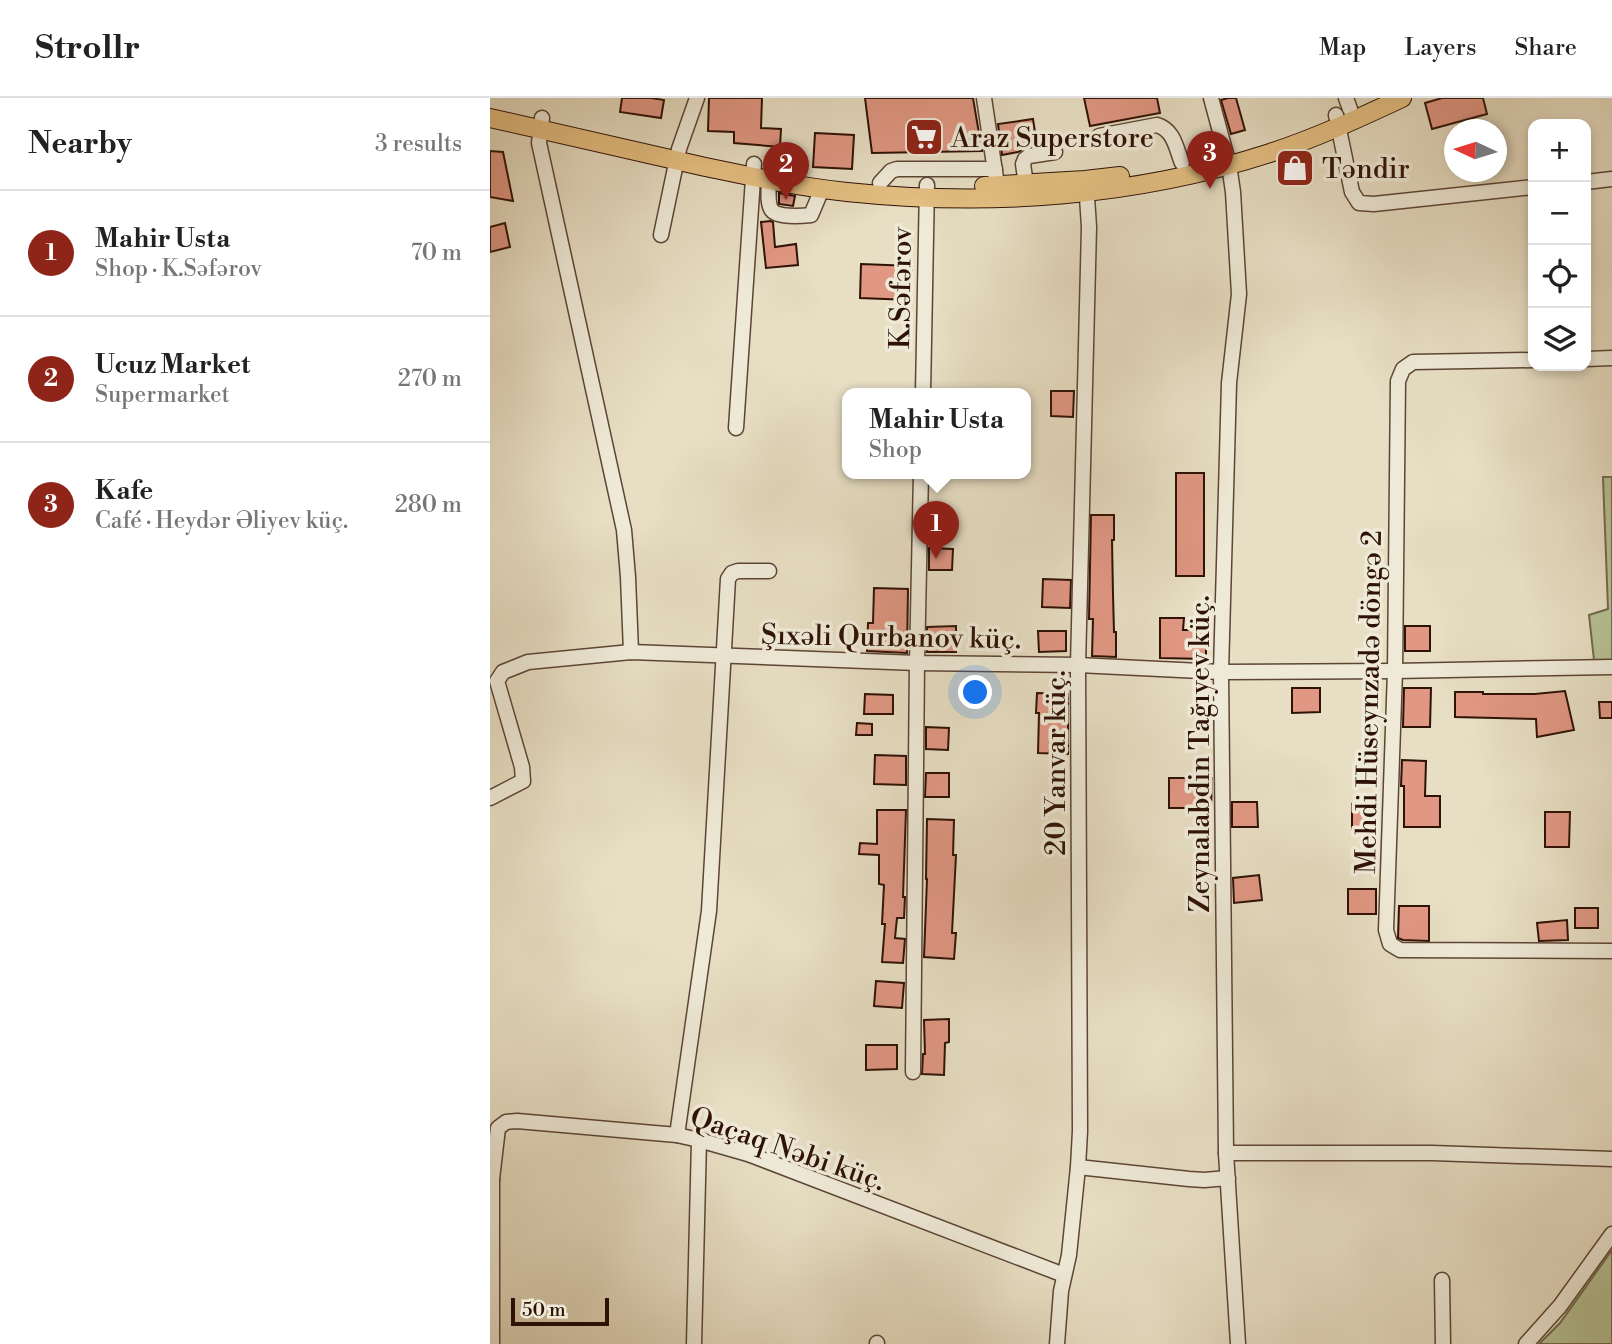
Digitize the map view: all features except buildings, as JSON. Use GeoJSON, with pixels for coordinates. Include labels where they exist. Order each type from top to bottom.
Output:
{"type":"FeatureCollection","features":[{"type":"Feature","properties":{"kind":"main road"},"geometry":{"type":"LineString","coordinates":[[758,173],[880,183],[999,198],[1086,186],[1182,163],[1271,153],[1373,98]]}},
{"type":"Feature","properties":{"kind":"main road"},"geometry":{"type":"LineString","coordinates":[[1343,112],[1402,98]]}},
{"type":"Feature","properties":{"kind":"main road"},"geometry":{"type":"LineString","coordinates":[[490,107],[541,124],[822,189],[858,193],[927,191],[996,178],[1026,184],[1086,186],[1151,183],[1227,159]]}},
{"type":"Feature","properties":{"kind":"main road"},"geometry":{"type":"LineString","coordinates":[[490,118],[541,124]]}},
{"type":"Feature","properties":{"kind":"street"},"geometry":{"type":"LineString","coordinates":[[661,235],[678,155],[697,98]]}},
{"type":"Feature","properties":{"kind":"street"},"geometry":{"type":"LineString","coordinates":[[880,183],[891,171],[897,169],[996,178],[985,98]]}},
{"type":"Feature","properties":{"kind":"street","name":"Zeynalabdin Tağıyev küç."},"geometry":{"type":"LineString","coordinates":[[1212,98],[1227,159],[1235,215],[1238,294],[1229,383],[1221,672],[1226,1153],[1238,1344]]}},
{"type":"Feature","properties":{"kind":"street"},"geometry":{"type":"LineString","coordinates":[[1343,112],[1352,192],[1359,203],[1374,204],[1528,188]]}},
{"type":"Feature","properties":{"kind":"street"},"geometry":{"type":"LineString","coordinates":[[541,124],[539,143],[624,530],[631,652]]}},
{"type":"Feature","properties":{"kind":"street"},"geometry":{"type":"LineString","coordinates":[[1099,136],[1157,125],[1166,128],[1171,134],[1182,163]]}},
{"type":"Feature","properties":{"kind":"street"},"geometry":{"type":"LineString","coordinates":[[1026,184],[1023,164],[1025,159],[1055,152]]}},
{"type":"Feature","properties":{"kind":"street"},"geometry":{"type":"LineString","coordinates":[[758,173],[770,209],[779,215],[811,215],[822,189]]}},
{"type":"Feature","properties":{"kind":"street"},"geometry":{"type":"LineString","coordinates":[[736,428],[758,173]]}},
{"type":"Feature","properties":{"kind":"street"},"geometry":{"type":"LineString","coordinates":[[1591,181],[1612,179]]}},
{"type":"Feature","properties":{"kind":"street","name":"20 Yanvar küç."},"geometry":{"type":"LineString","coordinates":[[1057,1344],[1061,1291],[1069,1255],[1078,1167],[1081,1092],[1078,665],[1089,227],[1086,186]]}},
{"type":"Feature","properties":{"kind":"street","name":"K.Səfərov"},"geometry":{"type":"LineString","coordinates":[[923,388],[927,191]]}},
{"type":"Feature","properties":{"kind":"street"},"geometry":{"type":"LineString","coordinates":[[1591,359],[1612,358]]}},
{"type":"Feature","properties":{"kind":"street","name":"Mehdi Hüseynzadə döngə 2"},"geometry":{"type":"LineString","coordinates":[[1528,360],[1413,362],[1403,369],[1398,381],[1395,671],[1386,930],[1390,944],[1400,950],[1612,951]]}},
{"type":"Feature","properties":{"kind":"street"},"geometry":{"type":"LineString","coordinates":[[913,1072],[921,479]]}},
{"type":"Feature","properties":{"kind":"street"},"geometry":{"type":"LineString","coordinates":[[677,1135],[709,911],[728,579],[732,573],[738,571],[769,571]]}},
{"type":"Feature","properties":{"kind":"street","name":"Şıxəli Qurbanov küç."},"geometry":{"type":"LineString","coordinates":[[490,798],[523,781],[522,767],[497,681],[503,673],[528,662],[631,652],[917,663],[1078,665],[1221,672],[1612,667]]}},
{"type":"Feature","properties":{"kind":"street","name":"Qaçaq Nəbi küç."},"geometry":{"type":"LineString","coordinates":[[492,1344],[491,1179],[498,1128],[506,1122],[677,1135],[699,1140],[748,1154],[1064,1275]]}},
{"type":"Feature","properties":{"kind":"street"},"geometry":{"type":"LineString","coordinates":[[694,1344],[699,1140]]}},
{"type":"Feature","properties":{"kind":"street"},"geometry":{"type":"LineString","coordinates":[[1226,1153],[1432,1153],[1612,1158]]}},
{"type":"Feature","properties":{"kind":"street"},"geometry":{"type":"LineString","coordinates":[[1078,1167],[1189,1179],[1228,1178]]}},
{"type":"Feature","properties":{"kind":"street"},"geometry":{"type":"LineString","coordinates":[[1526,1344],[1560,1306],[1612,1234]]}},
{"type":"Feature","properties":{"kind":"street"},"geometry":{"type":"LineString","coordinates":[[1442,1280],[1443,1344]]}},
{"type":"Feature","properties":{"kind":"green space"},"geometry":{"type":"Polygon","coordinates":[[[1603,477],[1612,477],[1612,660],[1594,660],[1589,615],[1608,609],[1603,477]]]}},
{"type":"Feature","properties":{"kind":"green space"},"geometry":{"type":"Polygon","coordinates":[[[1612,1250],[1612,1344],[1539,1344],[1560,1323],[1612,1250]]]}},
{"type":"Feature","properties":{"kind":"place","name":"Araz Superstore"},"geometry":{"type":"Point","coordinates":[924,137]}},
{"type":"Feature","properties":{"kind":"place","name":"Təndir"},"geometry":{"type":"Point","coordinates":[1295,168]}},
{"type":"Feature","properties":{"kind":"place","name":"Kafe"},"geometry":{"type":"Point","coordinates":[1210,189]}},
{"type":"Feature","properties":{"kind":"place","name":"Ucuz Market"},"geometry":{"type":"Point","coordinates":[786,200]}},
{"type":"Feature","properties":{"kind":"place","name":"Mahir Usta"},"geometry":{"type":"Point","coordinates":[936,559]}}]}
